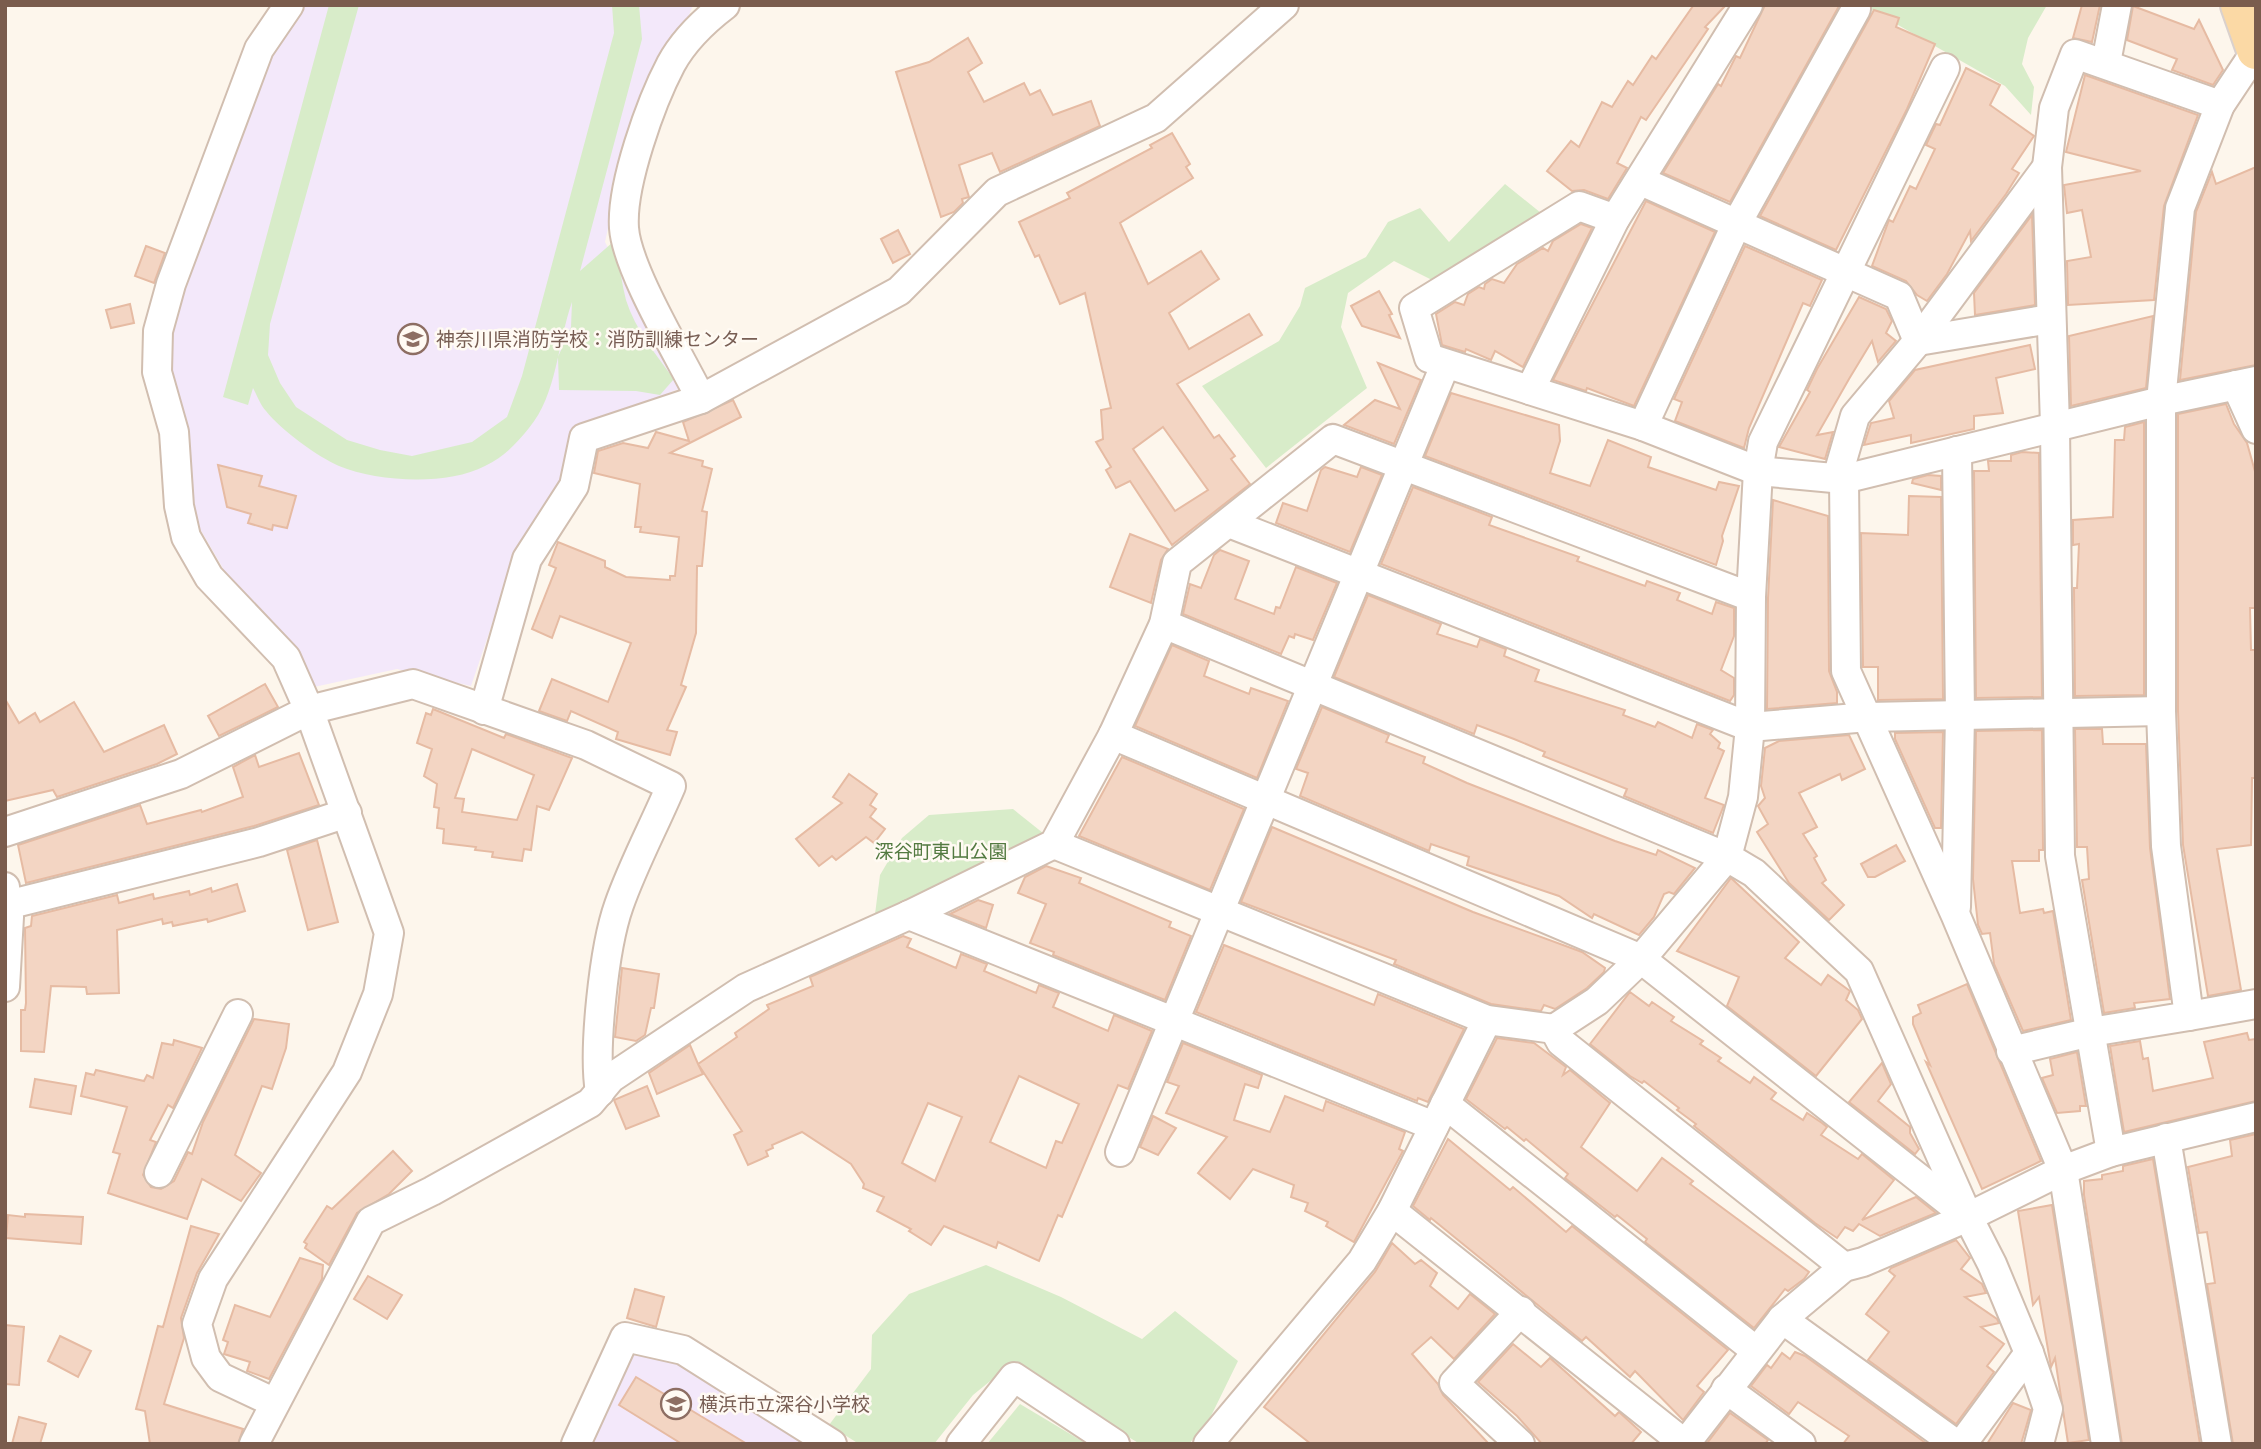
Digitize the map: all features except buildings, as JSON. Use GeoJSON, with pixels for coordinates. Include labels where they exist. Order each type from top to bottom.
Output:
{"type":"FeatureCollection","features":[{"type":"Feature","properties":{"kind":"street"},"geometry":{"type":"LineString","coordinates":[[275,1403],[220,1377],[206,1358],[197,1324],[213,1279],[347,1072],[378,994],[389,933],[309,710],[286,658],[209,577],[186,537],[179,506],[174,432],[157,372],[158,331],[171,284],[259,50],[289,5]]}},
{"type":"Feature","properties":{"kind":"street"},"geometry":{"type":"LineString","coordinates":[[701,399],[634,265],[624,228],[633,170],[643,134],[672,63],[702,22],[725,5]]}},
{"type":"Feature","properties":{"kind":"street"},"geometry":{"type":"LineString","coordinates":[[484,710],[527,558],[574,486],[584,438],[701,399],[900,291],[997,192],[1156,118],[1284,5]]}},
{"type":"Feature","properties":{"kind":"street"},"geometry":{"type":"LineString","coordinates":[[1530,390],[1615,219],[1748,5]]}},
{"type":"Feature","properties":{"kind":"street"},"geometry":{"type":"LineString","coordinates":[[2106,63],[2117,5]]}},
{"type":"Feature","properties":{"kind":"street"},"geometry":{"type":"LineString","coordinates":[[1643,426],[1737,223],[1856,9]]}},
{"type":"Feature","properties":{"kind":"street"},"geometry":{"type":"LineString","coordinates":[[2189,1016],[2166,846],[2161,712],[2161,401],[2180,208],[2251,28]]}},
{"type":"Feature","properties":{"kind":"street"},"geometry":{"type":"LineString","coordinates":[[2111,1152],[2060,856],[2054,426],[2047,167],[2054,108],[2075,54],[2220,105]]}},
{"type":"Feature","properties":{"kind":"street"},"geometry":{"type":"LineString","coordinates":[[1054,844],[1487,1020],[1554,1029],[1597,1001],[1641,959],[1727,857],[1743,797],[1751,727],[1751,597],[1758,471],[1763,442],[1945,68]]}},
{"type":"Feature","properties":{"kind":"street"},"geometry":{"type":"LineString","coordinates":[[2047,167],[1918,341],[1855,416],[1840,479],[1846,671],[1956,916],[2063,1170],[2106,1444]]}},
{"type":"Feature","properties":{"kind":"street"},"geometry":{"type":"LineString","coordinates":[[1641,181],[1899,296],[1918,341]]}},
{"type":"Feature","properties":{"kind":"street"},"geometry":{"type":"LineString","coordinates":[[1615,219],[1579,206],[1414,308],[1429,358],[1643,426],[1758,471],[1840,479],[2054,426],[2246,383],[2256,429]]}},
{"type":"Feature","properties":{"kind":"street"},"geometry":{"type":"LineString","coordinates":[[1918,341],[2050,319]]}},
{"type":"Feature","properties":{"kind":"street"},"geometry":{"type":"LineString","coordinates":[[1119,1152],[1446,365]]}},
{"type":"Feature","properties":{"kind":"street"},"geometry":{"type":"LineString","coordinates":[[254,1444],[371,1221],[432,1191],[590,1103],[611,1078],[746,988],[909,915],[1054,844],[1113,734],[1164,624],[1177,563],[1333,439],[1751,597]]}},
{"type":"Feature","properties":{"kind":"street"},"geometry":{"type":"LineString","coordinates":[[1956,451],[1959,716],[1956,916]]}},
{"type":"Feature","properties":{"kind":"street"},"geometry":{"type":"LineString","coordinates":[[1229,523],[1751,727],[1868,717],[2057,716],[2161,712]]}},
{"type":"Feature","properties":{"kind":"street"},"geometry":{"type":"LineString","coordinates":[[1164,624],[1727,857],[1755,873],[1858,971],[1968,1217],[1992,1264],[2029,1353],[2048,1409],[2039,1444]]}},
{"type":"Feature","properties":{"kind":"street"},"geometry":{"type":"LineString","coordinates":[[5,832],[181,774],[309,710],[414,684],[586,745],[671,786],[618,906],[610,941],[596,1066],[600,1092]]}},
{"type":"Feature","properties":{"kind":"street"},"geometry":{"type":"LineString","coordinates":[[1113,734],[1641,959],[1968,1217]]}},
{"type":"Feature","properties":{"kind":"street"},"geometry":{"type":"LineString","coordinates":[[5,987],[6,896],[259,842],[347,813]]}},
{"type":"Feature","properties":{"kind":"street"},"geometry":{"type":"LineString","coordinates":[[909,915],[1174,1021],[1440,1115],[1755,1350]]}},
{"type":"Feature","properties":{"kind":"street"},"geometry":{"type":"LineString","coordinates":[[2011,1051],[2091,1032],[2256,1004]]}},
{"type":"Feature","properties":{"kind":"street"},"geometry":{"type":"LineString","coordinates":[[159,1173],[238,1014]]}},
{"type":"Feature","properties":{"kind":"street"},"geometry":{"type":"LineString","coordinates":[[1208,1444],[1362,1261],[1392,1211],[1487,1020]]}},
{"type":"Feature","properties":{"kind":"street"},"geometry":{"type":"LineString","coordinates":[[1554,1029],[1561,1042],[1844,1267]]}},
{"type":"Feature","properties":{"kind":"street"},"geometry":{"type":"LineString","coordinates":[[1392,1211],[1685,1444],[1755,1350],[1782,1319],[1844,1267],[1863,1262],[1968,1217],[2063,1170],[2111,1152],[2256,1117]]}},
{"type":"Feature","properties":{"kind":"street"},"geometry":{"type":"LineString","coordinates":[[2166,1138],[2217,1444]]}},
{"type":"Feature","properties":{"kind":"street"},"geometry":{"type":"LineString","coordinates":[[1520,1444],[1454,1383],[1521,1311]]}},
{"type":"Feature","properties":{"kind":"street"},"geometry":{"type":"LineString","coordinates":[[1782,1319],[1956,1444]]}},
{"type":"Feature","properties":{"kind":"street"},"geometry":{"type":"LineString","coordinates":[[576,1444],[625,1337],[683,1350],[832,1444]]}},
{"type":"Feature","properties":{"kind":"street"},"geometry":{"type":"LineString","coordinates":[[1962,1444],[2029,1353]]}},
{"type":"Feature","properties":{"kind":"street"},"geometry":{"type":"LineString","coordinates":[[961,1444],[1014,1377],[1115,1444]]}},
{"type":"Feature","properties":{"kind":"street"},"geometry":{"type":"LineString","coordinates":[[1726,1389],[1801,1444]]}},
{"type":"Feature","properties":{"kind":"shaded area","name":"神奈川県消防学校：消防訓練センター"},"geometry":{"type":"Polygon","coordinates":[[[303,5],[693,5],[614,201],[605,242],[644,318],[686,386],[576,430],[564,475],[517,551],[471,686],[397,669],[314,687],[238,594],[186,505],[167,356],[172,323],[241,127],[279,37],[303,5]]]}},
{"type":"Feature","properties":{"kind":"shaded area","name":"横浜市立深谷小学校"},"geometry":{"type":"Polygon","coordinates":[[[643,1350],[688,1364],[814,1444],[583,1444],[623,1355],[643,1350]]]}},
{"type":"Feature","properties":{"kind":"green space"},"geometry":{"type":"Polygon","coordinates":[[[329,5],[359,5],[270,324],[268,355],[280,383],[296,407],[347,440],[412,456],[472,442],[507,417],[522,376],[614,33],[612,5],[639,5],[642,39],[580,271],[613,242],[630,311],[674,379],[660,395],[636,391],[559,390],[558,357],[546,400],[538,415],[504,454],[492,462],[452,477],[412,480],[373,476],[330,462],[280,426],[264,409],[253,388],[248,405],[223,397],[329,5]],[[572,302],[567,317],[558,357],[571,327],[572,302]]]}},
{"type":"Feature","properties":{"kind":"green space"},"geometry":{"type":"Polygon","coordinates":[[[1863,5],[2047,5],[2028,38],[2022,64],[2034,87],[2031,115],[2005,86],[1863,5]]]}},
{"type":"Feature","properties":{"kind":"green space"},"geometry":{"type":"Polygon","coordinates":[[[1505,184],[1541,213],[1432,280],[1394,261],[1348,293],[1341,327],[1367,388],[1266,468],[1202,386],[1279,341],[1300,306],[1305,288],[1366,257],[1388,222],[1420,208],[1449,242],[1505,184]]]}},
{"type":"Feature","properties":{"kind":"green space","name":"深谷町東山公園"},"geometry":{"type":"Polygon","coordinates":[[[1013,809],[1048,837],[874,922],[880,875],[902,838],[929,815],[1013,809]]]}},
{"type":"Feature","properties":{"kind":"green space"},"geometry":{"type":"Polygon","coordinates":[[[986,1265],[1061,1297],[1142,1339],[1175,1311],[1238,1361],[1211,1416],[1189,1444],[1140,1444],[1010,1365],[973,1395],[934,1444],[859,1444],[829,1425],[871,1369],[872,1335],[909,1294],[986,1265]]]}},
{"type":"Feature","properties":{"kind":"green space"},"geometry":{"type":"Polygon","coordinates":[[[1020,1404],[1087,1444],[987,1444],[1020,1404]]]}},
{"type":"Feature","properties":{"kind":"place","name":"神奈川県消防学校：消防訓練センター"},"geometry":{"type":"Point","coordinates":[413,339]}},
{"type":"Feature","properties":{"kind":"place","name":"横浜市立深谷小学校"},"geometry":{"type":"Point","coordinates":[676,1404]}}]}
